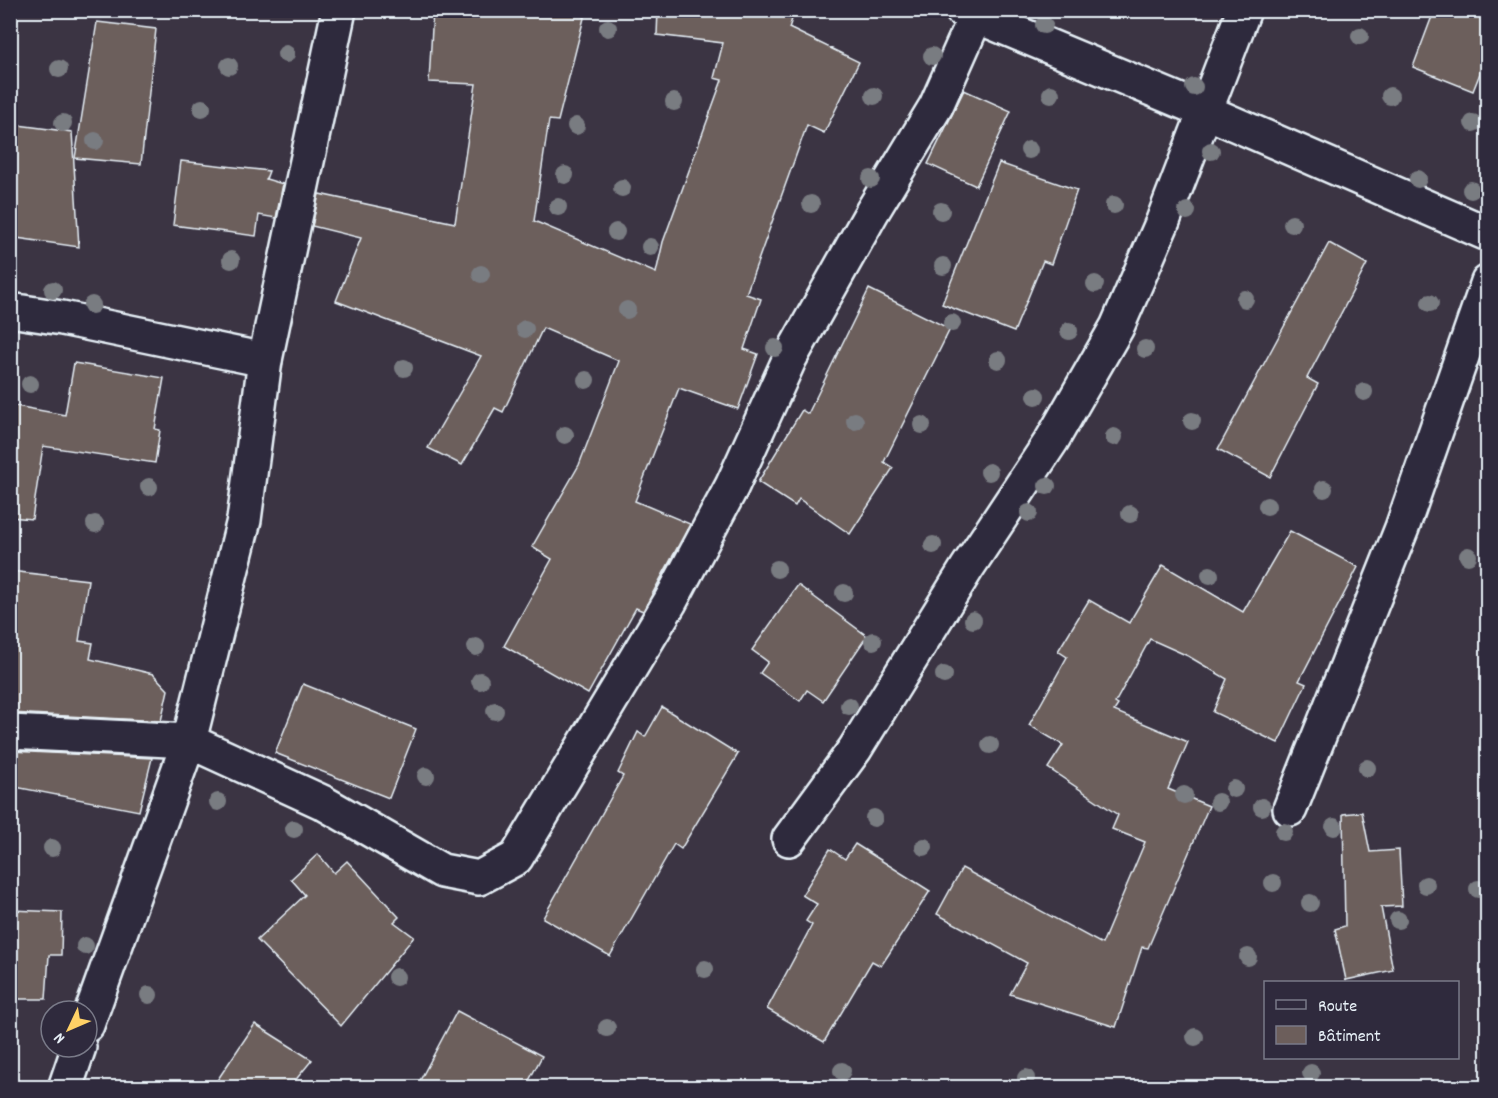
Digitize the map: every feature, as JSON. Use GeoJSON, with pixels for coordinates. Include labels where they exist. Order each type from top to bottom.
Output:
{"type":"FeatureCollection","features":[{"type":"Feature","properties":{"kind":"street"},"geometry":{"type":"LineString","coordinates":[[96,999],[189,741],[244,520],[264,360],[339,10]]}},
{"type":"Feature","properties":{"kind":"street"},"geometry":{"type":"LineString","coordinates":[[789,839],[855,749],[966,568],[1070,409],[1117,327],[1207,112],[1244,10]]}},
{"type":"Feature","properties":{"kind":"street"},"geometry":{"type":"LineString","coordinates":[[10,732],[189,741],[322,802],[442,871],[479,878],[516,858],[670,602],[732,486],[790,358],[872,212],[936,106],[969,14],[1207,112],[1488,234]]}},
{"type":"Feature","properties":{"kind":"street"},"geometry":{"type":"LineString","coordinates":[[1290,809],[1402,528],[1488,282]]}},
{"type":"Feature","properties":{"kind":"street"},"geometry":{"type":"LineString","coordinates":[[10,310],[62,318],[264,360]]}},
{"type":"Feature","properties":{"kind":"street"},"geometry":{"type":"LineString","coordinates":[[65,1088],[75,1059]]}},
{"type":"Feature","properties":{"kind":"building"},"geometry":{"type":"Polygon","coordinates":[[[433,10],[586,10],[558,121],[549,120],[534,221],[656,273],[663,242],[722,80],[714,78],[723,43],[657,35],[658,10],[760,10],[792,19],[789,28],[859,62],[824,133],[807,125],[746,294],[761,299],[744,349],[758,354],[738,409],[679,388],[635,501],[690,524],[643,611],[636,608],[588,694],[504,646],[552,559],[532,547],[579,465],[619,361],[543,328],[503,412],[495,408],[462,465],[428,448],[481,356],[336,301],[361,238],[312,226],[319,194],[455,223],[476,84],[429,82],[433,10]]]}},
{"type":"Feature","properties":{"kind":"building"},"geometry":{"type":"Polygon","coordinates":[[[1445,10],[1469,10],[1488,17],[1488,53],[1473,91],[1413,67],[1434,11],[1443,14],[1445,10]]]}},
{"type":"Feature","properties":{"kind":"building"},"geometry":{"type":"Polygon","coordinates":[[[97,22],[156,29],[141,164],[75,158],[97,22]]]}},
{"type":"Feature","properties":{"kind":"building"},"geometry":{"type":"Polygon","coordinates":[[[964,90],[1011,111],[976,186],[928,164],[964,90]]]}},
{"type":"Feature","properties":{"kind":"building"},"geometry":{"type":"Polygon","coordinates":[[[10,124],[72,132],[79,247],[10,237],[10,124]]]}},
{"type":"Feature","properties":{"kind":"building"},"geometry":{"type":"Polygon","coordinates":[[[181,161],[269,171],[266,179],[283,184],[276,218],[259,215],[256,236],[173,225],[181,161]]]}},
{"type":"Feature","properties":{"kind":"building"},"geometry":{"type":"Polygon","coordinates":[[[999,163],[1077,190],[1051,264],[1043,261],[1014,332],[942,304],[999,163]]]}},
{"type":"Feature","properties":{"kind":"building"},"geometry":{"type":"Polygon","coordinates":[[[1329,243],[1367,264],[1307,378],[1318,384],[1270,477],[1218,449],[1329,243]]]}},
{"type":"Feature","properties":{"kind":"building"},"geometry":{"type":"Polygon","coordinates":[[[869,289],[950,329],[884,462],[893,468],[850,534],[799,499],[795,506],[758,482],[802,410],[808,414],[869,289]]]}},
{"type":"Feature","properties":{"kind":"building"},"geometry":{"type":"Polygon","coordinates":[[[74,363],[164,378],[155,429],[160,430],[155,463],[43,446],[32,519],[10,517],[10,405],[65,415],[74,363]]]}},
{"type":"Feature","properties":{"kind":"building"},"geometry":{"type":"Polygon","coordinates":[[[1290,531],[1358,567],[1299,681],[1306,684],[1278,743],[1213,712],[1227,679],[1188,656],[1150,639],[1115,703],[1118,705],[1114,711],[1188,742],[1168,789],[1209,806],[1148,948],[1142,947],[1116,1027],[1010,994],[1027,963],[937,914],[962,868],[1102,944],[1145,842],[1112,829],[1118,815],[1048,768],[1063,745],[1029,725],[1067,657],[1058,651],[1089,600],[1129,623],[1163,565],[1243,612],[1290,531]]]}},
{"type":"Feature","properties":{"kind":"building"},"geometry":{"type":"Polygon","coordinates":[[[10,571],[88,580],[79,641],[93,643],[90,659],[153,674],[168,690],[161,721],[10,713],[10,571]]]}},
{"type":"Feature","properties":{"kind":"building"},"geometry":{"type":"Polygon","coordinates":[[[798,585],[867,636],[823,701],[807,690],[800,701],[760,673],[768,662],[752,650],[798,585]]]}},
{"type":"Feature","properties":{"kind":"building"},"geometry":{"type":"Polygon","coordinates":[[[303,684],[416,729],[389,798],[275,753],[303,684]]]}},
{"type":"Feature","properties":{"kind":"building"},"geometry":{"type":"Polygon","coordinates":[[[662,707],[738,754],[681,849],[674,844],[610,956],[543,918],[623,776],[618,773],[638,732],[645,737],[662,707]]]}},
{"type":"Feature","properties":{"kind":"building"},"geometry":{"type":"Polygon","coordinates":[[[10,751],[152,758],[139,811],[10,786],[10,751]]]}},
{"type":"Feature","properties":{"kind":"building"},"geometry":{"type":"Polygon","coordinates":[[[1362,812],[1370,852],[1399,850],[1402,906],[1381,907],[1393,970],[1346,980],[1335,929],[1345,926],[1343,814],[1362,812]]]}},
{"type":"Feature","properties":{"kind":"building"},"geometry":{"type":"Polygon","coordinates":[[[855,844],[930,891],[881,966],[872,961],[824,1042],[767,1009],[812,925],[806,921],[817,904],[802,895],[830,849],[845,859],[855,844]]]}},
{"type":"Feature","properties":{"kind":"building"},"geometry":{"type":"Polygon","coordinates":[[[318,854],[334,873],[347,861],[399,917],[394,922],[414,937],[341,1026],[257,940],[305,895],[291,879],[318,854]]]}},
{"type":"Feature","properties":{"kind":"building"},"geometry":{"type":"Polygon","coordinates":[[[10,910],[62,912],[61,955],[49,955],[46,999],[10,999],[10,910]]]}},
{"type":"Feature","properties":{"kind":"building"},"geometry":{"type":"Polygon","coordinates":[[[457,1011],[542,1056],[525,1088],[416,1088],[457,1011]]]}},
{"type":"Feature","properties":{"kind":"building"},"geometry":{"type":"Polygon","coordinates":[[[255,1024],[312,1060],[289,1088],[212,1088],[255,1024]]]}}]}
